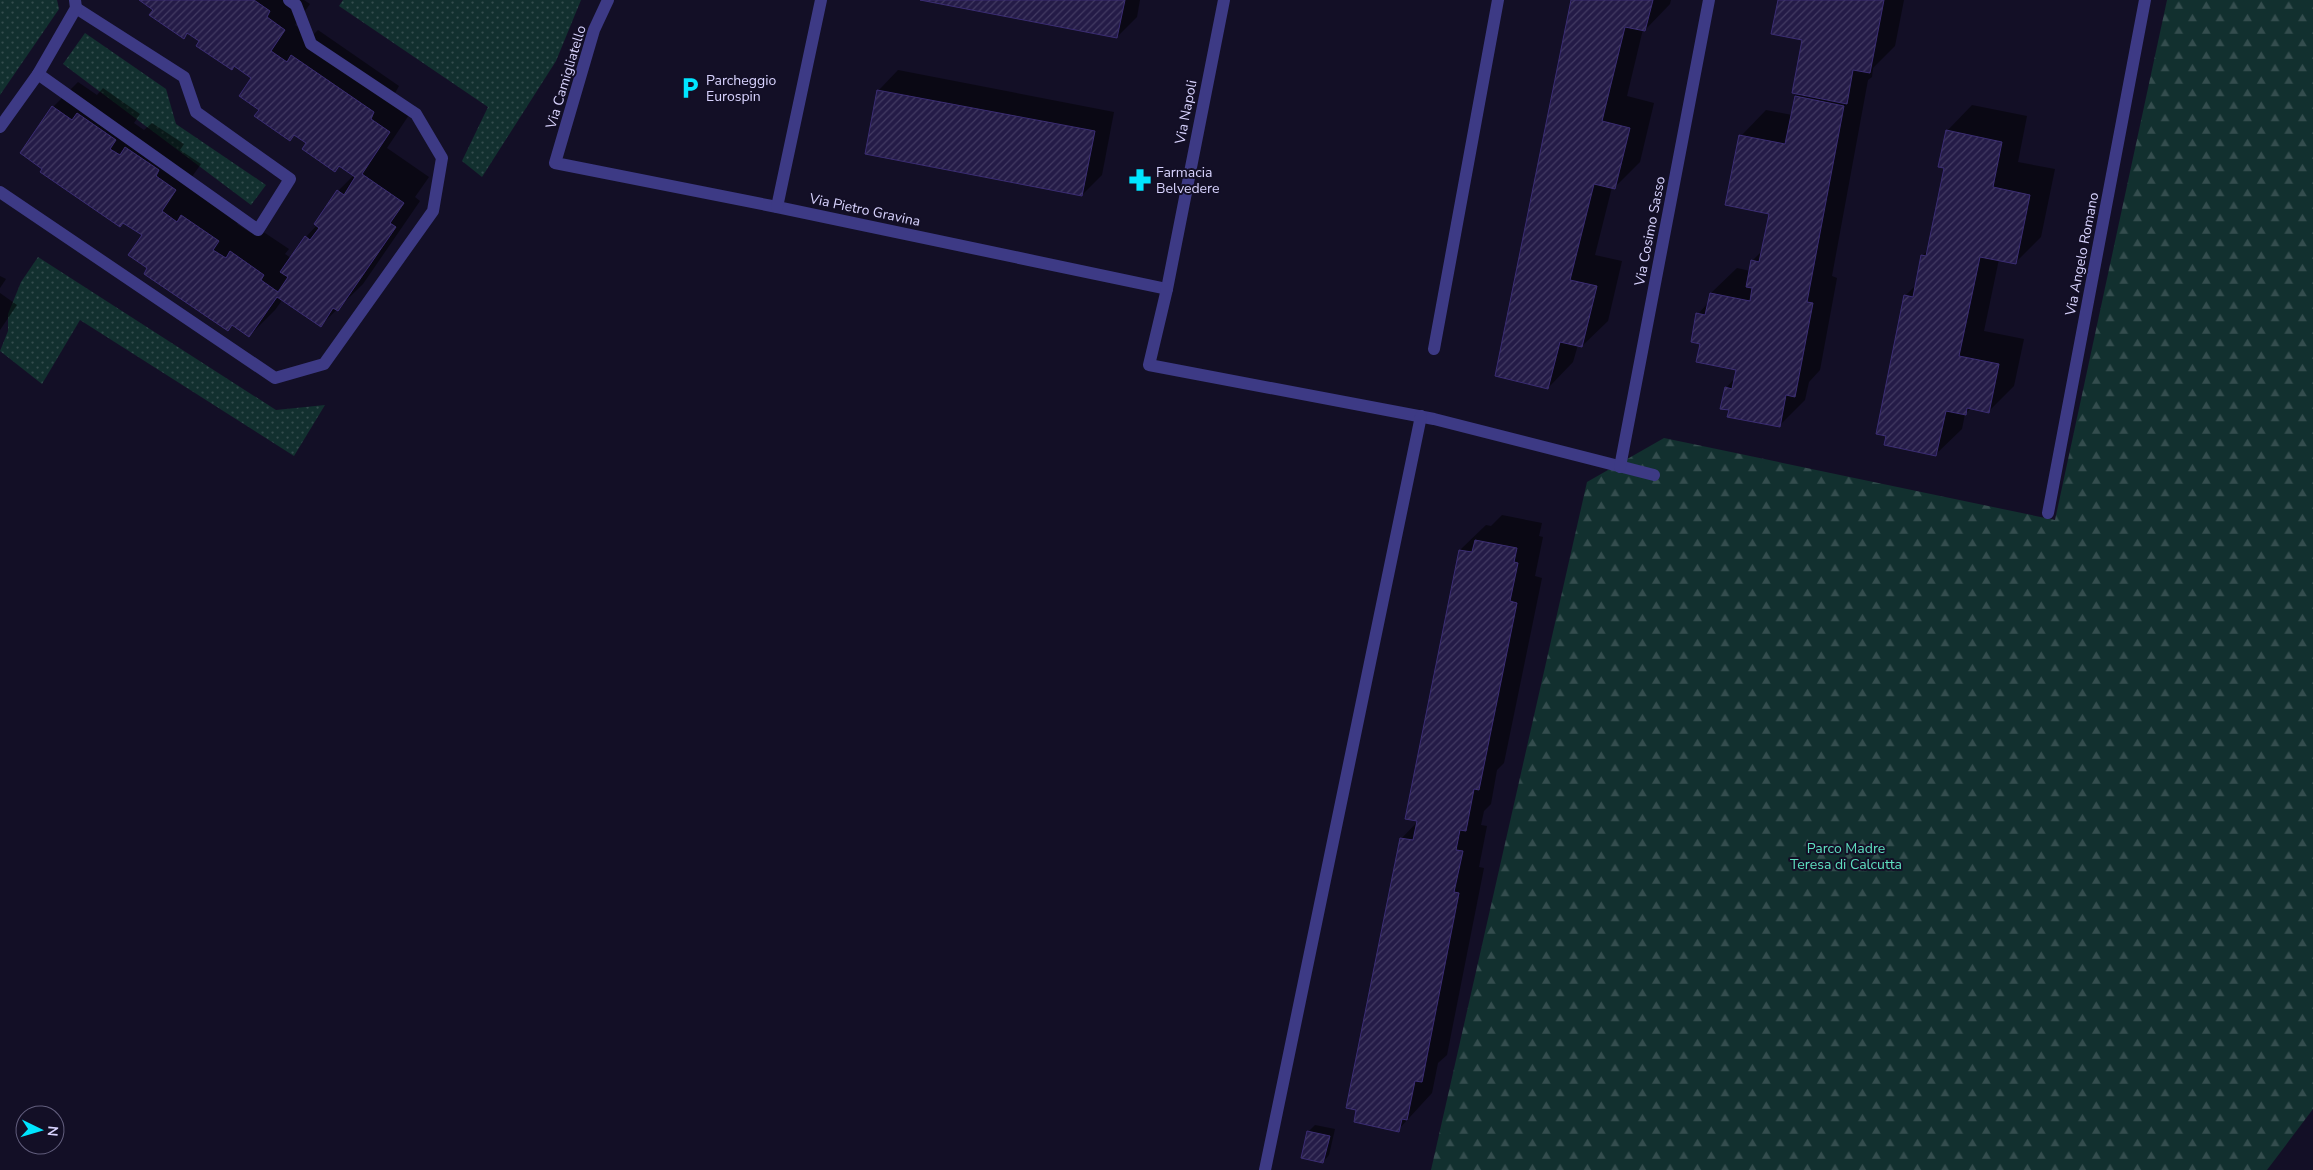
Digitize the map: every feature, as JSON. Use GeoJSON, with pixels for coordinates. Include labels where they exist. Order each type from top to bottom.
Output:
{"type":"FeatureCollection","features":[{"type":"Feature","properties":{"kind":"street"},"geometry":{"type":"LineString","coordinates":[[0,192],[275,378],[324,364],[433,210],[442,158],[416,114],[311,44],[296,5],[289,0]]}},
{"type":"Feature","properties":{"kind":"street","name":"Via Camigliatello"},"geometry":{"type":"LineString","coordinates":[[555,163],[594,30],[608,0]]}},
{"type":"Feature","properties":{"kind":"street"},"geometry":{"type":"LineString","coordinates":[[777,206],[821,0]]}},
{"type":"Feature","properties":{"kind":"street","name":"Via Napoli"},"geometry":{"type":"LineString","coordinates":[[1224,0],[1167,289],[1149,365],[1421,416]]}},
{"type":"Feature","properties":{"kind":"street"},"geometry":{"type":"LineString","coordinates":[[1434,349],[1498,0]]}},
{"type":"Feature","properties":{"kind":"street","name":"Via Cosimo Sasso"},"geometry":{"type":"LineString","coordinates":[[1620,467],[1709,0]]}},
{"type":"Feature","properties":{"kind":"street","name":"Via Angelo Romano"},"geometry":{"type":"LineString","coordinates":[[2048,513],[2145,0]]}},
{"type":"Feature","properties":{"kind":"street"},"geometry":{"type":"LineString","coordinates":[[0,127],[38,74],[76,4],[184,77],[196,112],[290,179],[258,230],[38,74]]}},
{"type":"Feature","properties":{"kind":"street","name":"Via Pietro Gravina"},"geometry":{"type":"LineString","coordinates":[[555,163],[777,206],[1167,289]]}},
{"type":"Feature","properties":{"kind":"street"},"geometry":{"type":"LineString","coordinates":[[1265,1170],[1421,416],[1654,475]]}},
{"type":"Feature","properties":{"kind":"green space"},"geometry":{"type":"Polygon","coordinates":[[[0,0],[57,0],[59,9],[0,95],[0,0]]]}},
{"type":"Feature","properties":{"kind":"green space"},"geometry":{"type":"Polygon","coordinates":[[[343,0],[581,0],[556,61],[482,177],[462,161],[488,107],[339,6],[343,0]]]}},
{"type":"Feature","properties":{"kind":"green space","name":"Parco Madre Teresa di Calcutta"},"geometry":{"type":"Polygon","coordinates":[[[2167,0],[2313,0],[2313,1109],[2267,1170],[1431,1170],[1587,482],[1664,438],[2055,520],[2167,0]]]}},
{"type":"Feature","properties":{"kind":"green space"},"geometry":{"type":"Polygon","coordinates":[[[85,33],[166,89],[176,124],[266,185],[251,205],[63,64],[85,33]]]}},
{"type":"Feature","properties":{"kind":"green space"},"geometry":{"type":"Polygon","coordinates":[[[38,257],[276,410],[325,405],[294,456],[80,320],[42,384],[0,351],[8,331],[8,314],[21,282],[38,257]]]}},
{"type":"Feature","properties":{"kind":"building"},"geometry":{"type":"Polygon","coordinates":[[[139,0],[254,0],[270,11],[267,17],[285,30],[271,51],[287,62],[291,55],[374,112],[371,119],[390,132],[362,174],[404,203],[390,223],[396,227],[338,311],[333,308],[321,327],[277,297],[249,337],[232,325],[228,331],[144,274],[147,268],[128,255],[142,235],[123,223],[120,227],[40,172],[42,169],[20,153],[52,106],[72,120],[77,113],[116,140],[110,149],[120,155],[125,147],[159,170],[156,176],[176,190],[162,211],[177,222],[181,215],[219,241],[213,250],[226,258],[230,251],[264,275],[261,280],[278,292],[288,277],[280,272],[305,236],[310,240],[319,228],[314,224],[337,190],[344,195],[355,177],[339,166],[335,172],[302,149],[306,143],[294,135],[290,141],[254,116],[259,110],[239,96],[251,78],[234,66],[232,70],[196,46],[199,41],[187,33],[184,39],[149,15],[153,10],[139,0]]]}},
{"type":"Feature","properties":{"kind":"building"},"geometry":{"type":"Polygon","coordinates":[[[920,0],[1125,0],[1117,38],[920,0]]]}},
{"type":"Feature","properties":{"kind":"building"},"geometry":{"type":"Polygon","coordinates":[[[1571,0],[1653,0],[1645,31],[1625,27],[1602,121],[1630,128],[1615,189],[1594,184],[1570,280],[1597,286],[1582,347],[1560,342],[1548,389],[1495,376],[1571,0]]]}},
{"type":"Feature","properties":{"kind":"building"},"geometry":{"type":"Polygon","coordinates":[[[1778,0],[1884,0],[1870,73],[1853,70],[1847,104],[1792,93],[1802,40],[1771,34],[1778,0]]]}},
{"type":"Feature","properties":{"kind":"building"},"geometry":{"type":"Polygon","coordinates":[[[877,90],[1095,131],[1082,196],[865,154],[877,90]]]}},
{"type":"Feature","properties":{"kind":"building"},"geometry":{"type":"Polygon","coordinates":[[[1795,96],[1844,106],[1807,302],[1813,303],[1795,397],[1786,395],[1780,427],[1727,417],[1729,410],[1720,409],[1725,387],[1732,389],[1736,370],[1696,362],[1700,344],[1691,342],[1696,313],[1705,315],[1710,293],[1750,301],[1752,288],[1746,287],[1751,260],[1759,262],[1769,214],[1725,205],[1739,135],[1785,144],[1795,96]]]}},
{"type":"Feature","properties":{"kind":"building"},"geometry":{"type":"Polygon","coordinates":[[[1946,130],[2002,142],[1993,187],[2030,195],[2016,264],[1980,257],[1959,356],[1999,364],[1989,413],[1967,408],[1966,415],[1946,411],[1936,456],[1884,445],[1886,436],[1876,434],[1904,295],[1913,297],[1921,255],[1926,256],[1944,168],[1938,167],[1946,130]]]}},
{"type":"Feature","properties":{"kind":"building"},"geometry":{"type":"Polygon","coordinates":[[[1475,540],[1517,548],[1514,562],[1518,563],[1510,601],[1517,603],[1479,790],[1474,789],[1466,831],[1460,830],[1456,850],[1463,851],[1454,892],[1459,893],[1422,1082],[1415,1081],[1407,1120],[1402,1119],[1399,1132],[1354,1122],[1356,1110],[1346,1108],[1400,838],[1413,840],[1417,821],[1405,819],[1459,550],[1472,552],[1475,540]]]}},
{"type":"Feature","properties":{"kind":"building"},"geometry":{"type":"Polygon","coordinates":[[[1307,1131],[1330,1136],[1323,1163],[1301,1158],[1307,1131]]]}},
{"type":"Feature","properties":{"kind":"place","name":"Parcheggio Eurospin"},"geometry":{"type":"Point","coordinates":[690,88]}},
{"type":"Feature","properties":{"kind":"place","name":"Farmacia Belvedere"},"geometry":{"type":"Point","coordinates":[1140,180]}}]}
